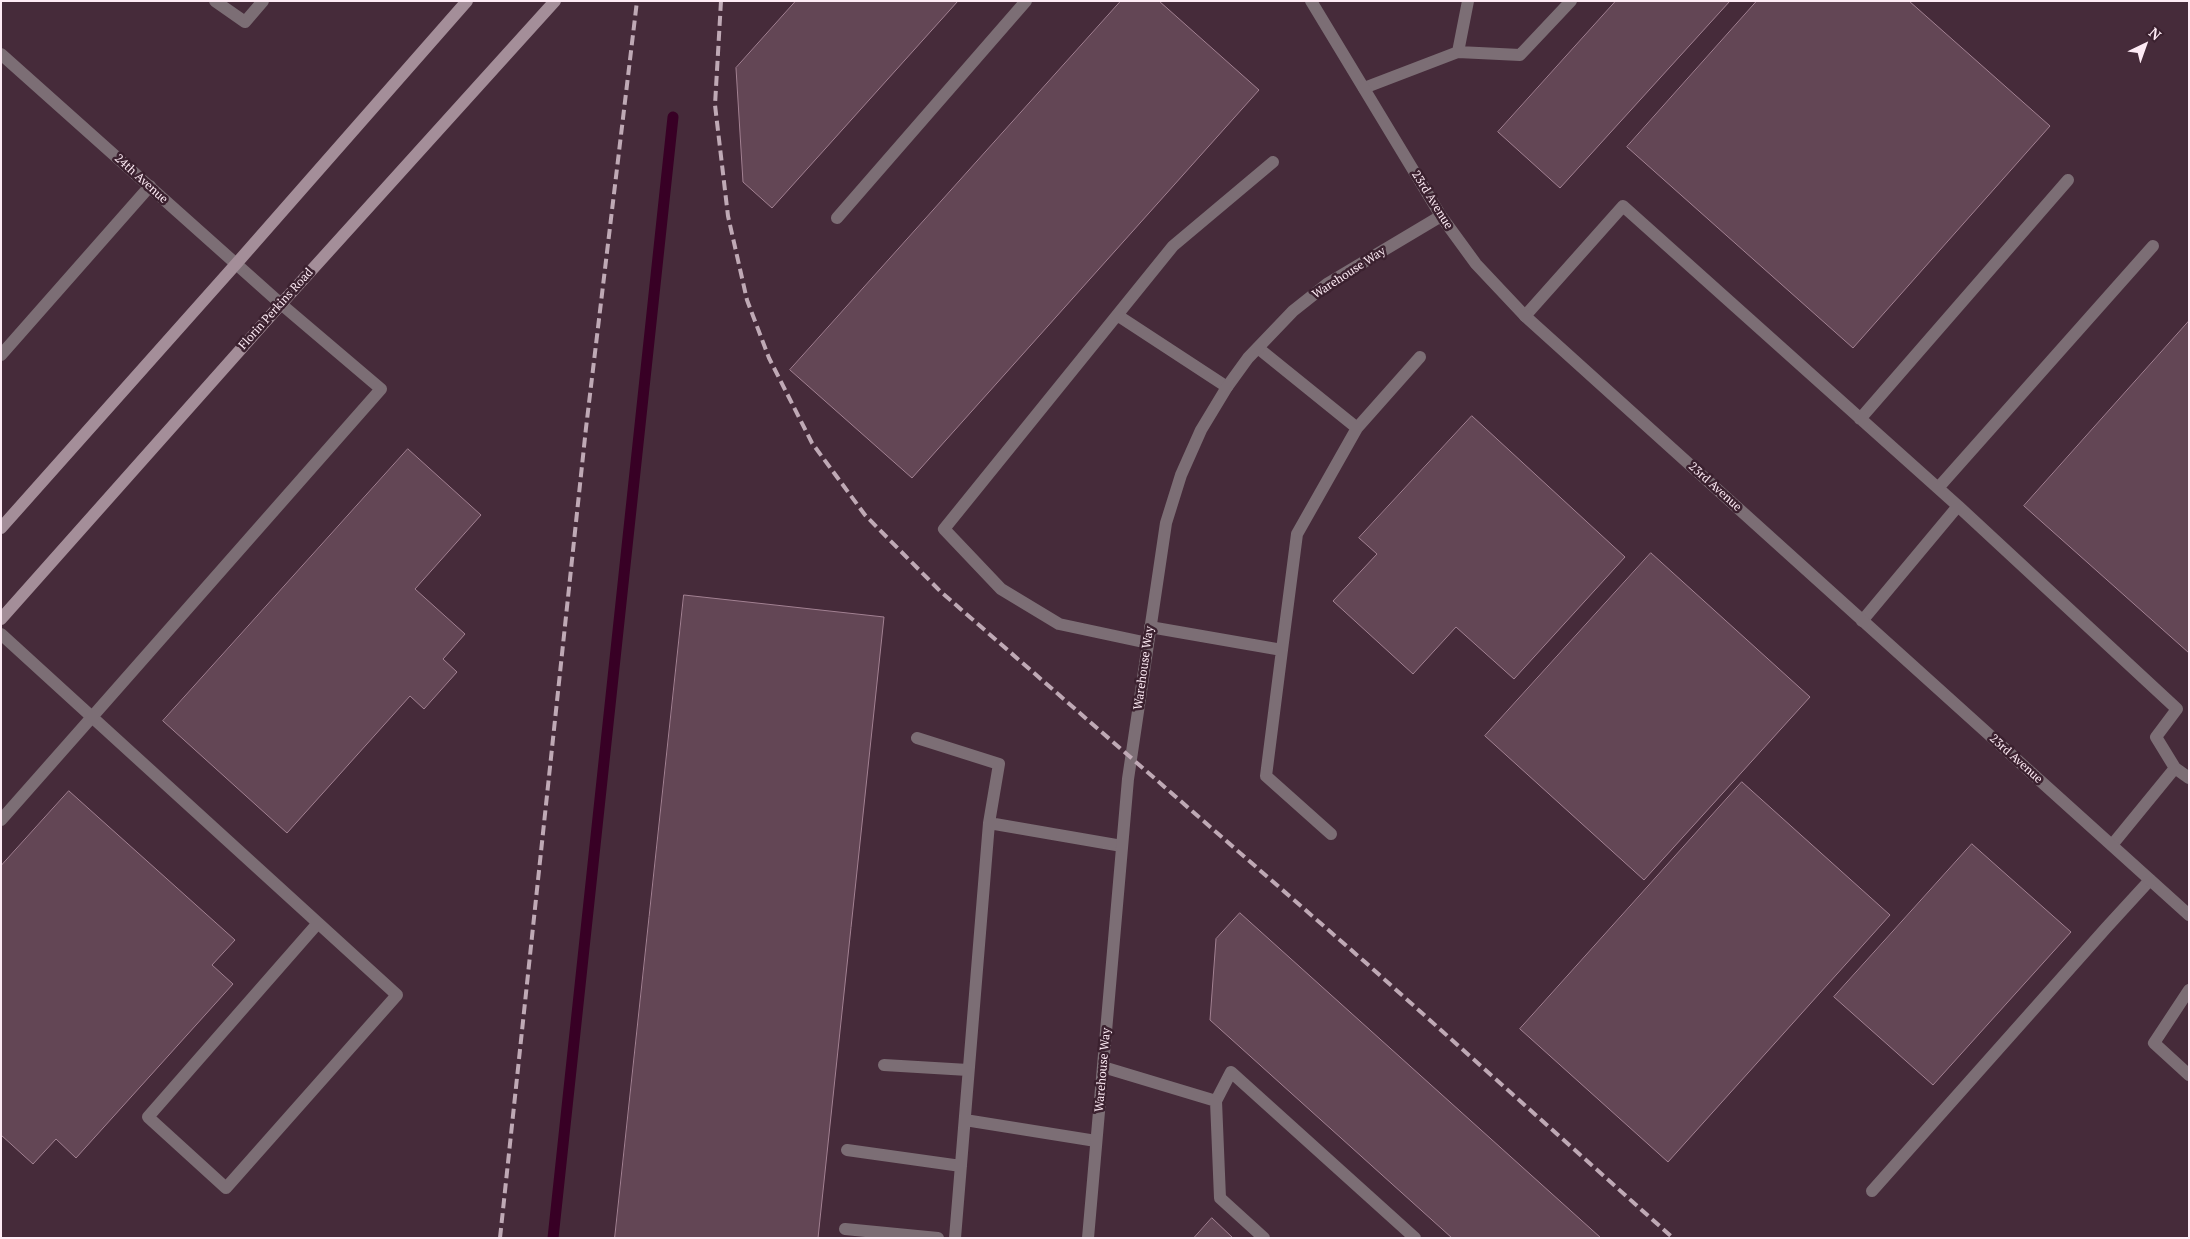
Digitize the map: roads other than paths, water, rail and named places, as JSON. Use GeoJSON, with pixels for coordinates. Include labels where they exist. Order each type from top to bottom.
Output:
{"type":"FeatureCollection","features":[{"type":"Feature","properties":{"kind":"main road"},"geometry":{"type":"LineString","coordinates":[[1,528],[467,1]]}},
{"type":"Feature","properties":{"kind":"main road","name":"Florin Perkins Road"},"geometry":{"type":"LineString","coordinates":[[1,620],[281,304],[555,1]]}},
{"type":"Feature","properties":{"kind":"street"},"geometry":{"type":"LineString","coordinates":[[215,1],[245,22],[263,1]]}},
{"type":"Feature","properties":{"kind":"street"},"geometry":{"type":"LineString","coordinates":[[837,218],[1026,1]]}},
{"type":"Feature","properties":{"kind":"street","name":"23rd Avenue"},"geometry":{"type":"LineString","coordinates":[[1311,1],[1441,216],[1476,264],[1525,316],[2189,914]]}},
{"type":"Feature","properties":{"kind":"street"},"geometry":{"type":"LineString","coordinates":[[1458,52],[1468,1]]}},
{"type":"Feature","properties":{"kind":"street"},"geometry":{"type":"LineString","coordinates":[[1364,88],[1458,52],[1520,54],[1571,1]]}},
{"type":"Feature","properties":{"kind":"street","name":"24th Avenue"},"geometry":{"type":"LineString","coordinates":[[1,54],[281,304],[381,389],[92,717]]}},
{"type":"Feature","properties":{"kind":"street"},"geometry":{"type":"LineString","coordinates":[[1148,643],[1059,624],[1001,588],[944,529],[1173,246],[1273,162]]}},
{"type":"Feature","properties":{"kind":"street"},"geometry":{"type":"LineString","coordinates":[[1860,419],[2068,180]]}},
{"type":"Feature","properties":{"kind":"street"},"geometry":{"type":"LineString","coordinates":[[1,356],[150,186]]}},
{"type":"Feature","properties":{"kind":"street"},"geometry":{"type":"LineString","coordinates":[[1525,316],[1623,206],[1958,506],[2177,709],[2156,737],[2175,768],[2189,778]]}},
{"type":"Feature","properties":{"kind":"street","name":"Warehouse Way"},"geometry":{"type":"LineString","coordinates":[[1088,1238],[1128,779],[1166,523],[1181,475],[1201,430],[1226,387],[1258,348],[1293,311],[1326,284],[1441,216]]}},
{"type":"Feature","properties":{"kind":"street"},"geometry":{"type":"LineString","coordinates":[[1938,488],[2153,246]]}},
{"type":"Feature","properties":{"kind":"street"},"geometry":{"type":"LineString","coordinates":[[1116,315],[1226,387]]}},
{"type":"Feature","properties":{"kind":"street"},"geometry":{"type":"LineString","coordinates":[[1258,348],[1357,428]]}},
{"type":"Feature","properties":{"kind":"street"},"geometry":{"type":"LineString","coordinates":[[1331,834],[1266,776],[1297,534],[1357,428],[1420,357]]}},
{"type":"Feature","properties":{"kind":"street"},"geometry":{"type":"LineString","coordinates":[[1862,621],[1958,506]]}},
{"type":"Feature","properties":{"kind":"street"},"geometry":{"type":"LineString","coordinates":[[1150,627],[1282,650]]}},
{"type":"Feature","properties":{"kind":"street"},"geometry":{"type":"LineString","coordinates":[[1,634],[397,995],[226,1188],[148,1118],[318,923]]}},
{"type":"Feature","properties":{"kind":"street"},"geometry":{"type":"LineString","coordinates":[[1,820],[92,717]]}},
{"type":"Feature","properties":{"kind":"street"},"geometry":{"type":"LineString","coordinates":[[917,738],[999,764],[988,823],[955,1238]]}},
{"type":"Feature","properties":{"kind":"street"},"geometry":{"type":"LineString","coordinates":[[2112,845],[2175,768]]}},
{"type":"Feature","properties":{"kind":"street"},"geometry":{"type":"LineString","coordinates":[[988,823],[1122,846]]}},
{"type":"Feature","properties":{"kind":"street"},"geometry":{"type":"LineString","coordinates":[[1872,1191],[2150,880]]}},
{"type":"Feature","properties":{"kind":"street"},"geometry":{"type":"LineString","coordinates":[[2189,990],[2154,1043],[2189,1075]]}},
{"type":"Feature","properties":{"kind":"street"},"geometry":{"type":"LineString","coordinates":[[884,1065],[968,1070]]}},
{"type":"Feature","properties":{"kind":"street"},"geometry":{"type":"LineString","coordinates":[[1103,1067],[1216,1100]]}},
{"type":"Feature","properties":{"kind":"street"},"geometry":{"type":"LineString","coordinates":[[1264,1238],[1220,1198],[1216,1100],[1231,1072],[1415,1238]]}},
{"type":"Feature","properties":{"kind":"street"},"geometry":{"type":"LineString","coordinates":[[965,1120],[1096,1141]]}},
{"type":"Feature","properties":{"kind":"street"},"geometry":{"type":"LineString","coordinates":[[847,1150],[961,1166]]}},
{"type":"Feature","properties":{"kind":"street"},"geometry":{"type":"LineString","coordinates":[[845,1229],[938,1238]]}},
{"type":"Feature","properties":{"kind":"waterway"},"geometry":{"type":"LineString","coordinates":[[553,1238],[673,117]]}},
{"type":"Feature","properties":{"kind":"railway"},"geometry":{"type":"LineString","coordinates":[[500,1238],[586,428],[637,1]]}},
{"type":"Feature","properties":{"kind":"railway"},"geometry":{"type":"LineString","coordinates":[[721,1],[715,105],[728,216],[747,300],[769,358],[812,443],[865,515],[940,591],[1365,962],[1673,1238]]}}]}
